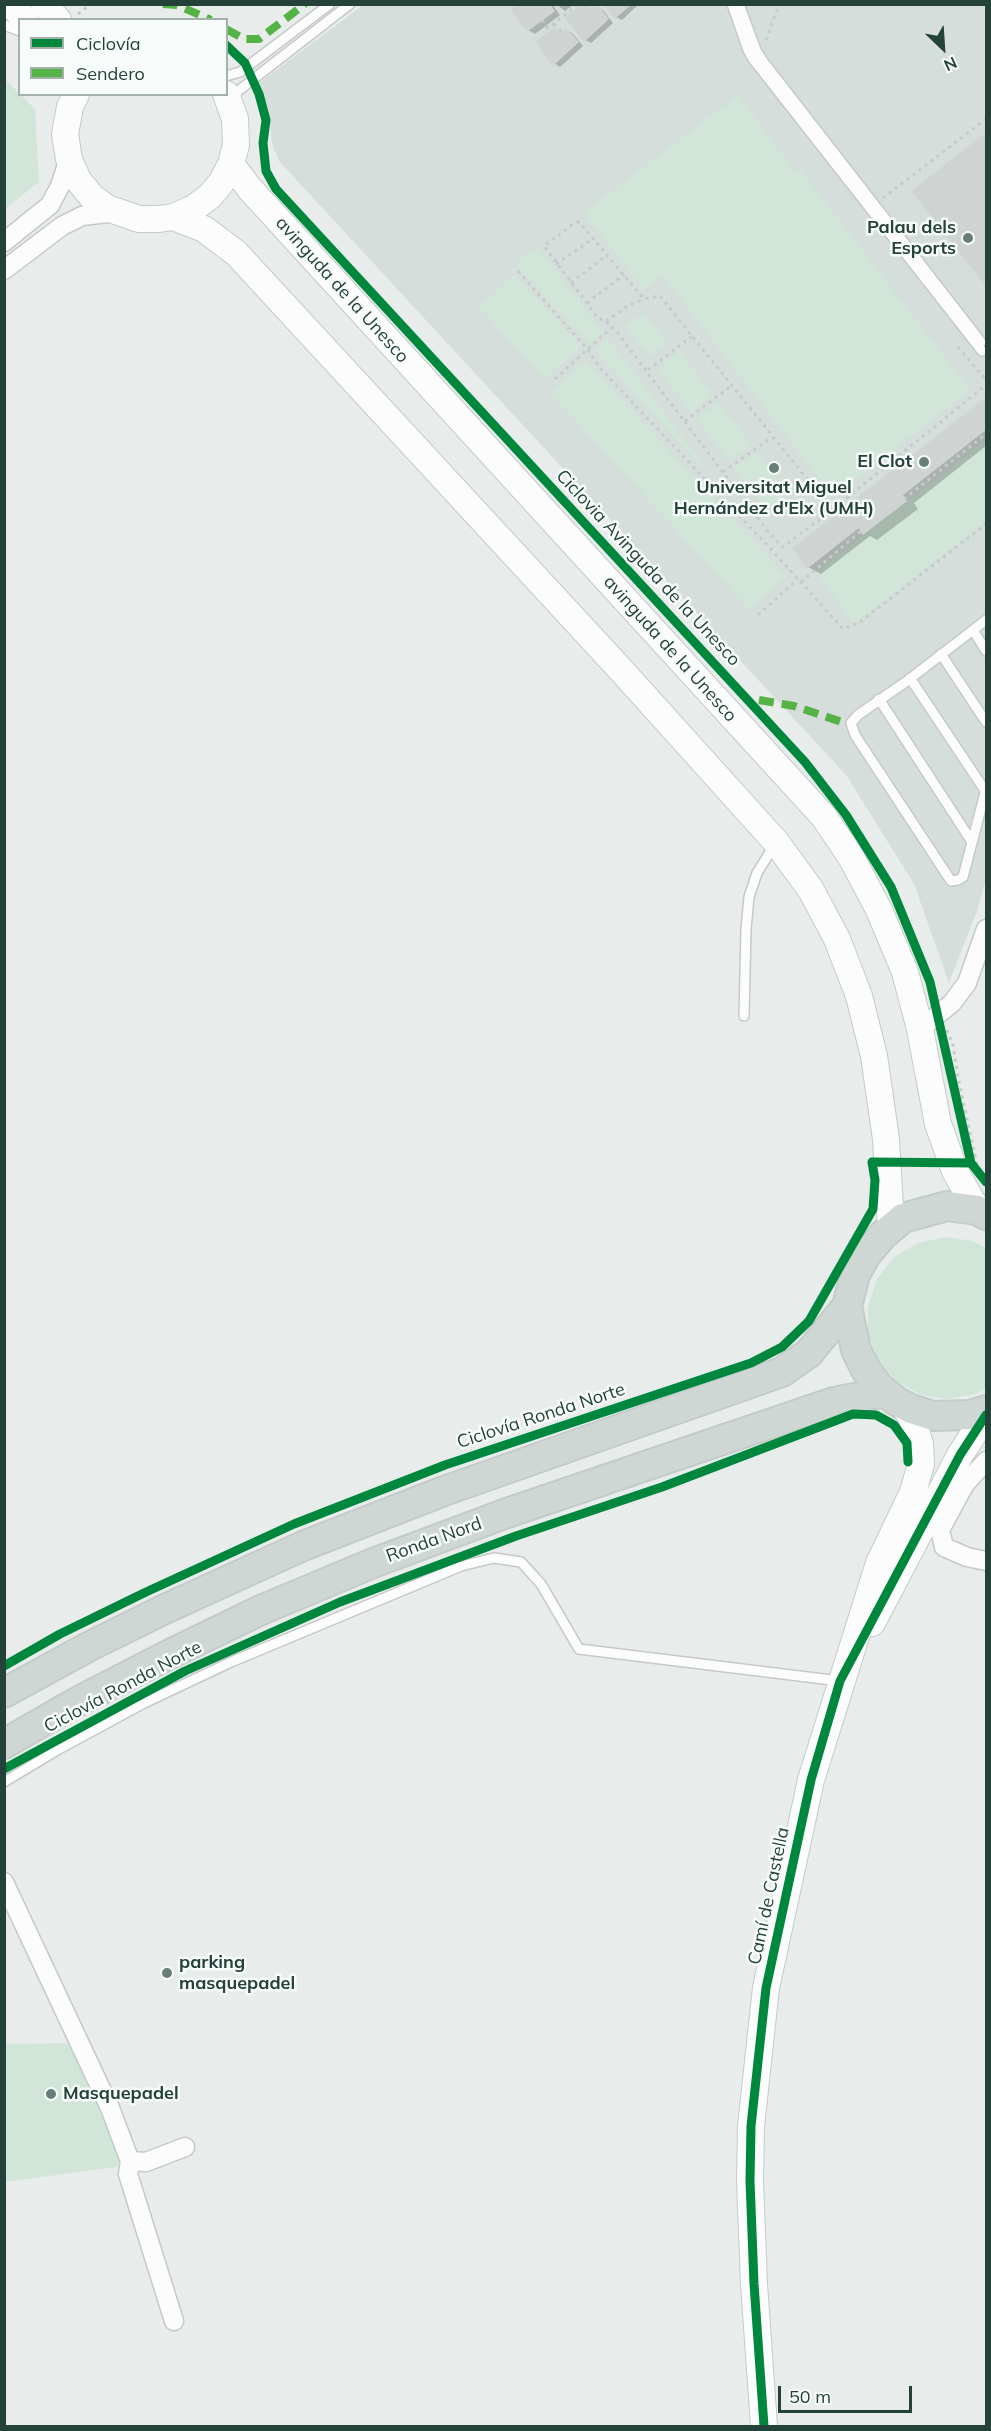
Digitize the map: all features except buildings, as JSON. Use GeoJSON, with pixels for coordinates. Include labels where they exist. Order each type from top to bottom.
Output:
{"type":"FeatureCollection","features":[{"type":"Feature","properties":{"kind":"main road"},"geometry":{"type":"LineString","coordinates":[[11,4],[22,18]]}},
{"type":"Feature","properties":{"kind":"main road"},"geometry":{"type":"LineString","coordinates":[[75,96],[70,107],[65,134],[69,159],[86,190],[96,200],[116,212],[139,219],[173,217],[194,208],[210,196],[221,183],[231,164],[236,144],[235,119],[228,100]]}},
{"type":"Feature","properties":{"kind":"main road","name":"avinguda de la Unesco"},"geometry":{"type":"LineString","coordinates":[[231,164],[269,210],[824,817],[851,857],[879,910],[905,972],[935,1025],[936,1114],[962,1163],[982,1213]]}},
{"type":"Feature","properties":{"kind":"main road"},"geometry":{"type":"LineString","coordinates":[[173,217],[204,229],[230,247],[621,670],[776,842],[811,890],[837,939],[859,996],[874,1056],[886,1138],[891,1226]]}},
{"type":"Feature","properties":{"kind":"main road"},"geometry":{"type":"LineString","coordinates":[[4,1693],[90,1646],[165,1609],[303,1546],[444,1491],[782,1372],[809,1353],[847,1306],[855,1275],[867,1255],[891,1226],[903,1218],[947,1206],[982,1213]]}},
{"type":"Feature","properties":{"kind":"main road"},"geometry":{"type":"LineString","coordinates":[[847,1306],[856,1350],[866,1370],[895,1399],[933,1416],[970,1415],[987,1410]]}},
{"type":"Feature","properties":{"kind":"main road","name":"Camí de Castella"},"geometry":{"type":"LineString","coordinates":[[764,2427],[753,2284],[750,2181],[751,2126],[766,1988],[811,1780],[840,1681],[879,1563],[913,1492],[921,1464],[920,1444],[913,1422],[895,1399]]}},
{"type":"Feature","properties":{"kind":"main road","name":"Ronda Nord"},"geometry":{"type":"LineString","coordinates":[[4,1744],[75,1702],[180,1649],[261,1610],[373,1563],[507,1513],[834,1402],[895,1399]]}},
{"type":"Feature","properties":{"kind":"main road","name":"Camí de Castella"},"geometry":{"type":"LineString","coordinates":[[840,1681],[960,1455],[987,1415]]}},
{"type":"Feature","properties":{"kind":"street"},"geometry":{"type":"LineString","coordinates":[[4,242],[50,205],[60,186],[69,159]]}},
{"type":"Feature","properties":{"kind":"street"},"geometry":{"type":"LineString","coordinates":[[4,270],[62,226],[82,216],[116,212]]}},
{"type":"Feature","properties":{"kind":"street"},"geometry":{"type":"LineString","coordinates":[[935,1025],[967,983],[987,929]]}},
{"type":"Feature","properties":{"kind":"street"},"geometry":{"type":"LineString","coordinates":[[987,1461],[965,1484],[940,1530],[945,1547],[967,1557],[987,1561]]}},
{"type":"Feature","properties":{"kind":"street"},"geometry":{"type":"LineString","coordinates":[[4,1882],[110,2108],[130,2161],[128,2174],[174,2321]]}},
{"type":"Feature","properties":{"kind":"street"},"geometry":{"type":"LineString","coordinates":[[130,2161],[146,2162],[185,2147]]}},
{"type":"Feature","properties":{"kind":"lane"},"geometry":{"type":"LineString","coordinates":[[228,75],[240,72],[330,4]]}},
{"type":"Feature","properties":{"kind":"lane"},"geometry":{"type":"LineString","coordinates":[[228,100],[350,4]]}},
{"type":"Feature","properties":{"kind":"lane"},"geometry":{"type":"LineString","coordinates":[[732,4],[747,51],[982,348],[762,60],[753,44],[740,4]]}},
{"type":"Feature","properties":{"kind":"lane"},"geometry":{"type":"LineString","coordinates":[[910,678],[986,790],[963,877],[951,881],[855,735],[851,723],[879,699],[987,620]]}},
{"type":"Feature","properties":{"kind":"lane"},"geometry":{"type":"LineString","coordinates":[[973,630],[987,651]]}},
{"type":"Feature","properties":{"kind":"lane"},"geometry":{"type":"LineString","coordinates":[[941,654],[987,722]]}},
{"type":"Feature","properties":{"kind":"lane"},"geometry":{"type":"LineString","coordinates":[[879,699],[972,842]]}},
{"type":"Feature","properties":{"kind":"lane"},"geometry":{"type":"LineString","coordinates":[[744,1016],[749,897],[757,873],[776,842]]}},
{"type":"Feature","properties":{"kind":"lane"},"geometry":{"type":"LineString","coordinates":[[4,1782],[142,1704],[231,1662],[461,1566],[494,1558],[521,1562],[541,1584],[579,1649],[840,1681]]}},
{"type":"Feature","properties":{"kind":"path"},"geometry":{"type":"LineString","coordinates":[[61,14],[91,4]]}},
{"type":"Feature","properties":{"kind":"path"},"geometry":{"type":"LineString","coordinates":[[61,14],[100,4]]}},
{"type":"Feature","properties":{"kind":"path"},"geometry":{"type":"LineString","coordinates":[[589,4],[592,9]]}},
{"type":"Feature","properties":{"kind":"path"},"geometry":{"type":"LineString","coordinates":[[765,45],[779,4]]}},
{"type":"Feature","properties":{"kind":"path"},"geometry":{"type":"LineString","coordinates":[[543,20],[548,28],[578,5]]}},
{"type":"Feature","properties":{"kind":"path"},"geometry":{"type":"LineString","coordinates":[[554,24],[562,32]]}},
{"type":"Feature","properties":{"kind":"path"},"geometry":{"type":"LineString","coordinates":[[882,199],[987,119]]}},
{"type":"Feature","properties":{"kind":"path"},"geometry":{"type":"LineString","coordinates":[[645,299],[579,222],[544,246],[598,318],[606,321],[612,327],[647,370],[723,472],[783,547],[987,385]]}},
{"type":"Feature","properties":{"kind":"path"},"geometry":{"type":"LineString","coordinates":[[556,264],[594,239]]}},
{"type":"Feature","properties":{"kind":"path"},"geometry":{"type":"LineString","coordinates":[[571,283],[607,255]]}},
{"type":"Feature","properties":{"kind":"path"},"geometry":{"type":"LineString","coordinates":[[518,271],[588,350],[599,367],[843,630],[860,622],[987,524]]}},
{"type":"Feature","properties":{"kind":"path"},"geometry":{"type":"LineString","coordinates":[[586,303],[624,275]]}},
{"type":"Feature","properties":{"kind":"path"},"geometry":{"type":"LineString","coordinates":[[606,321],[629,305],[660,296],[832,510]]}},
{"type":"Feature","properties":{"kind":"path"},"geometry":{"type":"LineString","coordinates":[[555,379],[612,327]]}},
{"type":"Feature","properties":{"kind":"path"},"geometry":{"type":"LineString","coordinates":[[647,370],[692,336]]}},
{"type":"Feature","properties":{"kind":"path"},"geometry":{"type":"LineString","coordinates":[[958,347],[987,380]]}},
{"type":"Feature","properties":{"kind":"path"},"geometry":{"type":"LineString","coordinates":[[685,421],[731,386]]}},
{"type":"Feature","properties":{"kind":"path"},"geometry":{"type":"LineString","coordinates":[[904,499],[987,434]]}},
{"type":"Feature","properties":{"kind":"path"},"geometry":{"type":"LineString","coordinates":[[723,472],[772,437]]}},
{"type":"Feature","properties":{"kind":"path"},"geometry":{"type":"LineString","coordinates":[[758,615],[861,531]]}},
{"type":"Feature","properties":{"kind":"path"},"geometry":{"type":"LineString","coordinates":[[935,1025],[962,1163],[979,1173]]}},
{"type":"Feature","properties":{"kind":"path"},"geometry":{"type":"LineString","coordinates":[[935,1025],[953,1045],[979,1173]]}},
{"type":"Feature","properties":{"kind":"shaded area","name":"Universitat Miguel Hernández d'Elx (UMH)"},"geometry":{"type":"Polygon","coordinates":[[[363,5],[986,5],[986,879],[978,908],[949,983],[914,884],[846,775],[279,161],[272,144],[269,112],[259,83],[363,5]]]}},
{"type":"Feature","properties":{"kind":"green space"},"geometry":{"type":"Polygon","coordinates":[[[4,78],[18,92],[18,96],[22,96],[35,109],[39,182],[5,209],[4,78]]]}},
{"type":"Feature","properties":{"kind":"green space"},"geometry":{"type":"Polygon","coordinates":[[[738,95],[795,172],[800,169],[970,390],[833,497],[663,276],[644,290],[584,213],[738,95]]]}},
{"type":"Feature","properties":{"kind":"green space"},"geometry":{"type":"Polygon","coordinates":[[[538,246],[603,332],[590,345],[515,263],[538,246]]]}},
{"type":"Feature","properties":{"kind":"green space"},"geometry":{"type":"Polygon","coordinates":[[[514,274],[581,346],[545,379],[479,307],[514,274]]]}},
{"type":"Feature","properties":{"kind":"green space"},"geometry":{"type":"Polygon","coordinates":[[[643,313],[667,343],[649,356],[625,326],[643,313]]]}},
{"type":"Feature","properties":{"kind":"green space"},"geometry":{"type":"Polygon","coordinates":[[[607,337],[716,482],[595,350],[607,337]]]}},
{"type":"Feature","properties":{"kind":"green space"},"geometry":{"type":"Polygon","coordinates":[[[679,351],[713,395],[691,412],[658,369],[679,351]]]}},
{"type":"Feature","properties":{"kind":"green space"},"geometry":{"type":"Polygon","coordinates":[[[586,361],[786,576],[750,610],[550,393],[586,361]]]}},
{"type":"Feature","properties":{"kind":"green space"},"geometry":{"type":"Polygon","coordinates":[[[719,402],[752,445],[729,461],[696,418],[719,402]]]}},
{"type":"Feature","properties":{"kind":"green space"},"geometry":{"type":"Polygon","coordinates":[[[986,440],[986,521],[854,624],[816,572],[986,440]]]}},
{"type":"Feature","properties":{"kind":"green space"},"geometry":{"type":"Polygon","coordinates":[[[756,452],[788,493],[767,510],[734,468],[756,452]]]}},
{"type":"Feature","properties":{"kind":"green space"},"geometry":{"type":"Polygon","coordinates":[[[946,1237],[973,1241],[986,1248],[986,1388],[976,1394],[948,1399],[921,1395],[896,1381],[878,1360],[868,1333],[868,1306],[877,1279],[894,1257],[918,1243],[946,1237]]]}},
{"type":"Feature","properties":{"kind":"green space","name":"Masquepadel"},"geometry":{"type":"Polygon","coordinates":[[[73,2043],[120,2144],[121,2159],[116,2167],[5,2182],[4,2044],[73,2043]]]}},
{"type":"Feature","properties":{"kind":"marked path"},"geometry":{"type":"LineString","coordinates":[[163,4],[177,5],[206,18]]}},
{"type":"Feature","properties":{"kind":"marked path"},"geometry":{"type":"LineString","coordinates":[[228,30],[244,39],[259,39],[305,4]]}},
{"type":"Feature","properties":{"kind":"marked path"},"geometry":{"type":"LineString","coordinates":[[759,700],[794,706],[845,723]]}},
{"type":"Feature","properties":{"kind":"cycle path","name":"Ciclovia Avinguda de la Unesco"},"geometry":{"type":"LineString","coordinates":[[228,47],[245,63],[259,94],[266,120],[263,143],[266,171],[276,189],[805,762],[846,815],[891,887],[930,982],[971,1163],[986,1182]]}},
{"type":"Feature","properties":{"kind":"cycle path","name":"Ciclovía Ronda Norte"},"geometry":{"type":"LineString","coordinates":[[4,1666],[60,1634],[294,1524],[445,1465],[751,1363],[782,1347],[809,1321],[873,1209],[875,1180],[872,1162],[971,1163]]}},
{"type":"Feature","properties":{"kind":"cycle path","name":"Ciclovía Ronda Norte"},"geometry":{"type":"LineString","coordinates":[[4,1769],[185,1671],[340,1602],[516,1536],[662,1487],[853,1414],[876,1415],[894,1425],[907,1443],[908,1462]]}},
{"type":"Feature","properties":{"kind":"cycle path"},"geometry":{"type":"LineString","coordinates":[[764,2426],[754,2284],[750,2181],[751,2126],[766,1988],[811,1780],[840,1681],[960,1455],[986,1415]]}},
{"type":"Feature","properties":{"kind":"place","name":"Palau dels Esports"},"geometry":{"type":"Point","coordinates":[968,238]}},
{"type":"Feature","properties":{"kind":"place","name":"El Clot"},"geometry":{"type":"Point","coordinates":[924,462]}},
{"type":"Feature","properties":{"kind":"place","name":"Universitat Miguel Hernández d'Elx (UMH)"},"geometry":{"type":"Point","coordinates":[774,468]}},
{"type":"Feature","properties":{"kind":"place","name":"parking masquepadel"},"geometry":{"type":"Point","coordinates":[167,1973]}},
{"type":"Feature","properties":{"kind":"place","name":"Masquepadel"},"geometry":{"type":"Point","coordinates":[51,2094]}}]}
